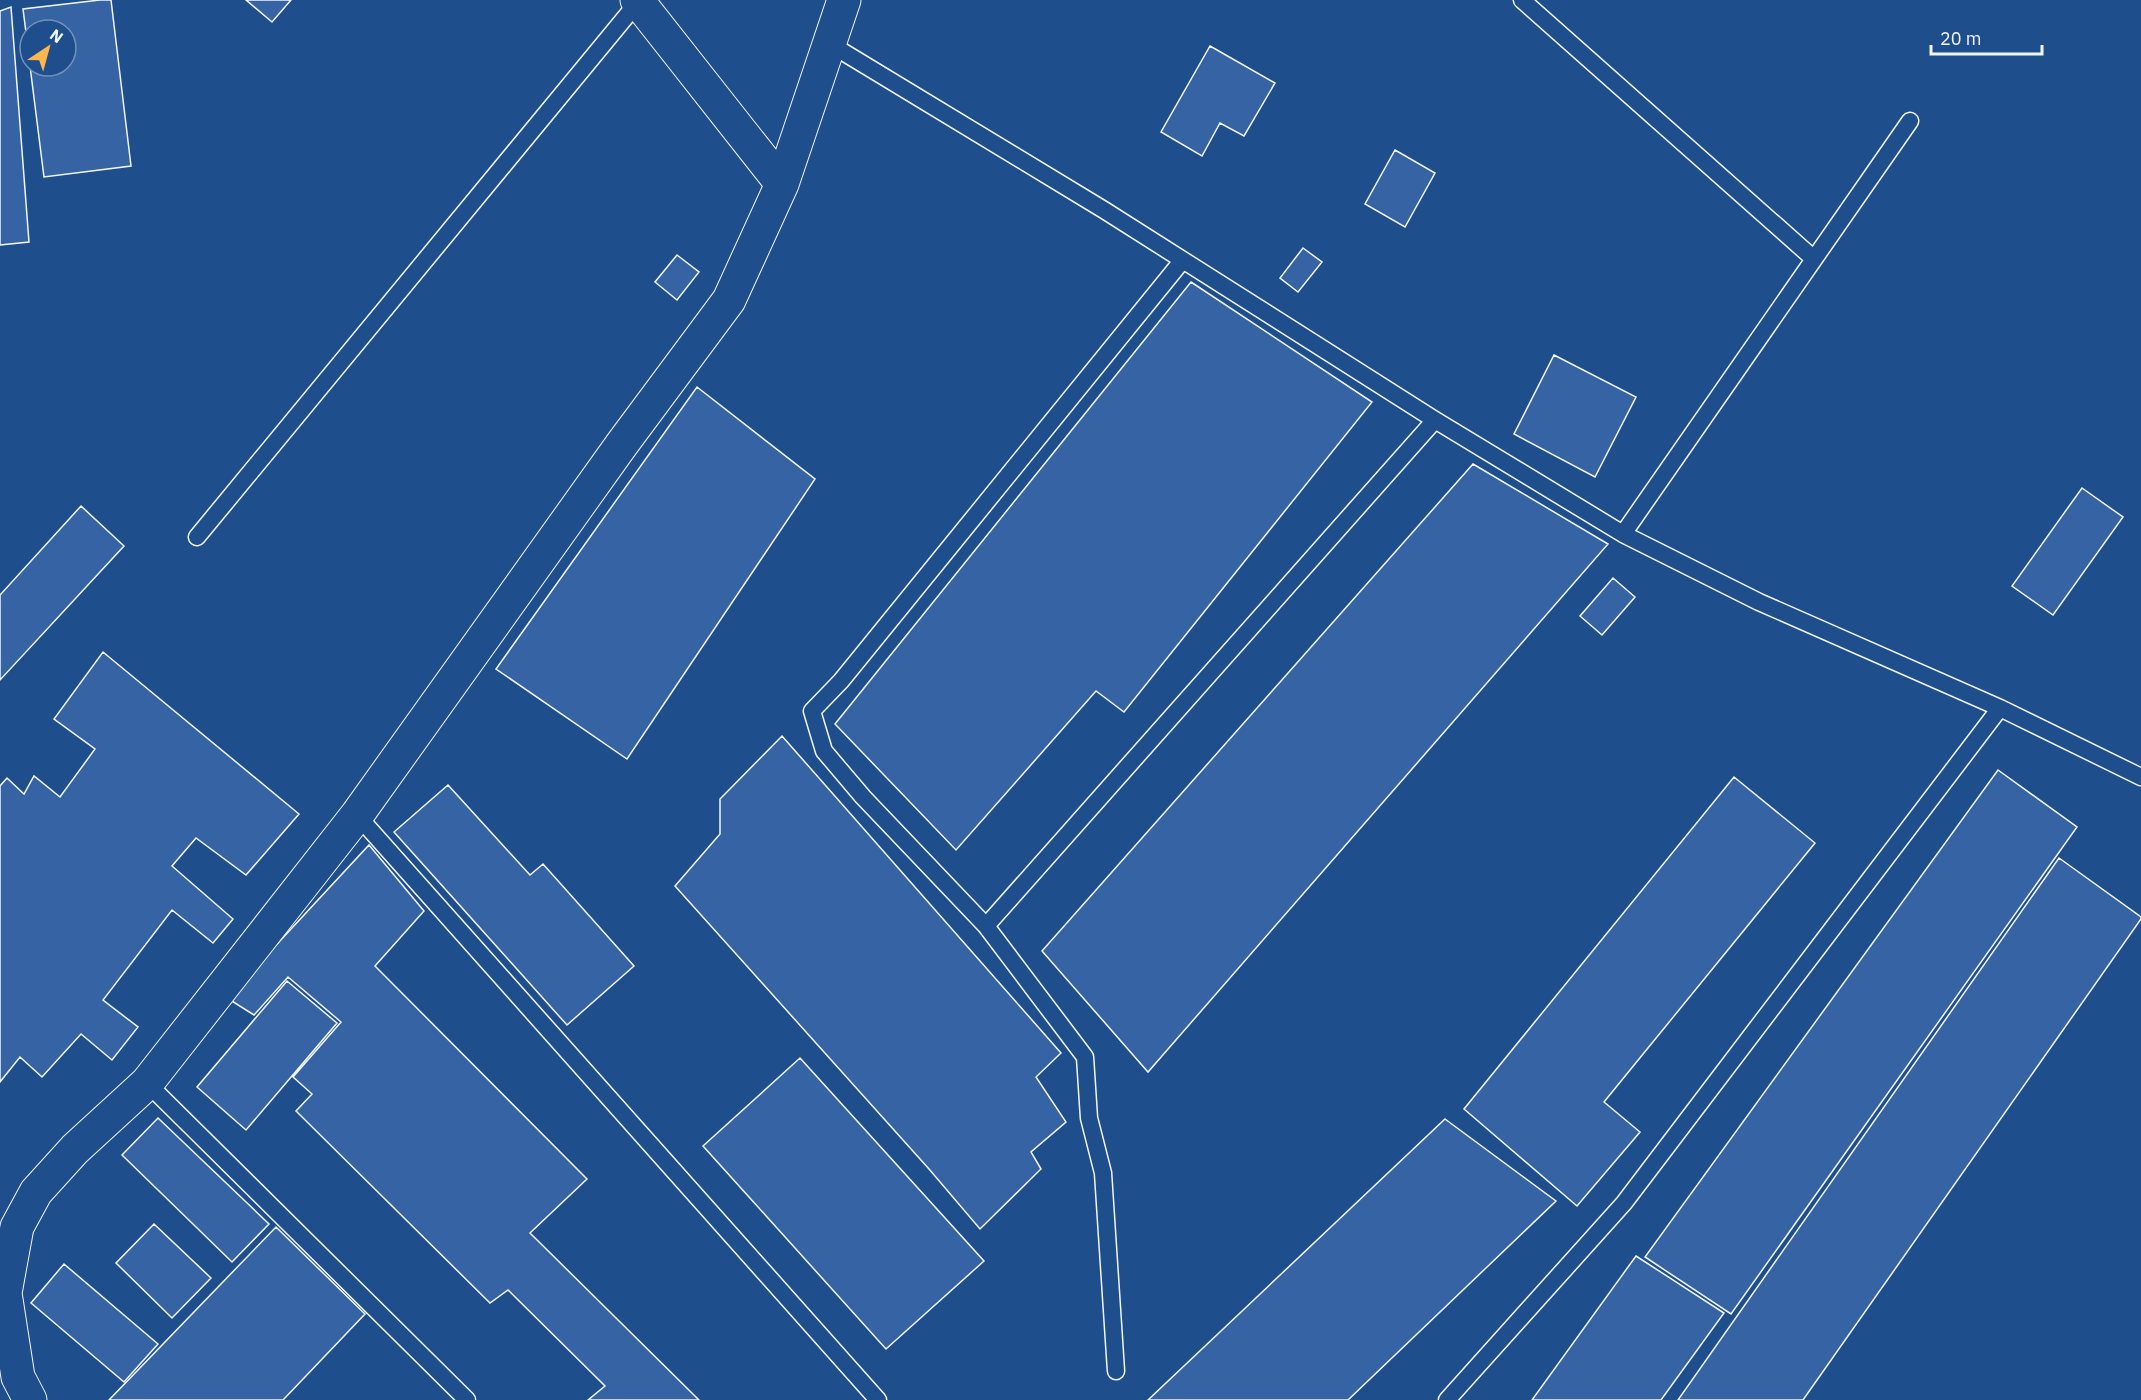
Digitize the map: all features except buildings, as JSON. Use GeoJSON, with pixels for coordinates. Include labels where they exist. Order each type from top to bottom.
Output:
{"type":"FeatureCollection","features":[{"type":"Feature","properties":{"kind":"street"},"geometry":{"type":"LineString","coordinates":[[30,1400],[18,1377],[2,1295],[17,1227],[36,1192],[75,1149],[147,1083],[357,815],[622,444],[729,300],[782,184],[844,0]]}},
{"type":"Feature","properties":{"kind":"street"},"geometry":{"type":"LineString","coordinates":[[638,1],[782,184]]}},
{"type":"Feature","properties":{"kind":"lane"},"geometry":{"type":"LineString","coordinates":[[1522,0],[1814,259]]}},
{"type":"Feature","properties":{"kind":"lane"},"geometry":{"type":"LineString","coordinates":[[197,537],[638,1]]}},
{"type":"Feature","properties":{"kind":"lane"},"geometry":{"type":"LineString","coordinates":[[830,44],[1104,210],[1435,420],[1623,534],[1760,602],[2000,708],[2141,777]]}},
{"type":"Feature","properties":{"kind":"lane"},"geometry":{"type":"LineString","coordinates":[[1623,534],[1910,121]]}},
{"type":"Feature","properties":{"kind":"lane"},"geometry":{"type":"LineString","coordinates":[[1116,1371],[1103,1173],[1089,1118],[1085,1057],[986,926],[862,797],[824,751],[812,711],[841,681],[1182,261]]}},
{"type":"Feature","properties":{"kind":"lane"},"geometry":{"type":"LineString","coordinates":[[986,926],[1435,420]]}},
{"type":"Feature","properties":{"kind":"lane"},"geometry":{"type":"LineString","coordinates":[[1448,1400],[1624,1203],[2000,708]]}},
{"type":"Feature","properties":{"kind":"lane"},"geometry":{"type":"LineString","coordinates":[[357,815],[878,1400]]}},
{"type":"Feature","properties":{"kind":"lane"},"geometry":{"type":"LineString","coordinates":[[147,1083],[467,1400]]}}]}
